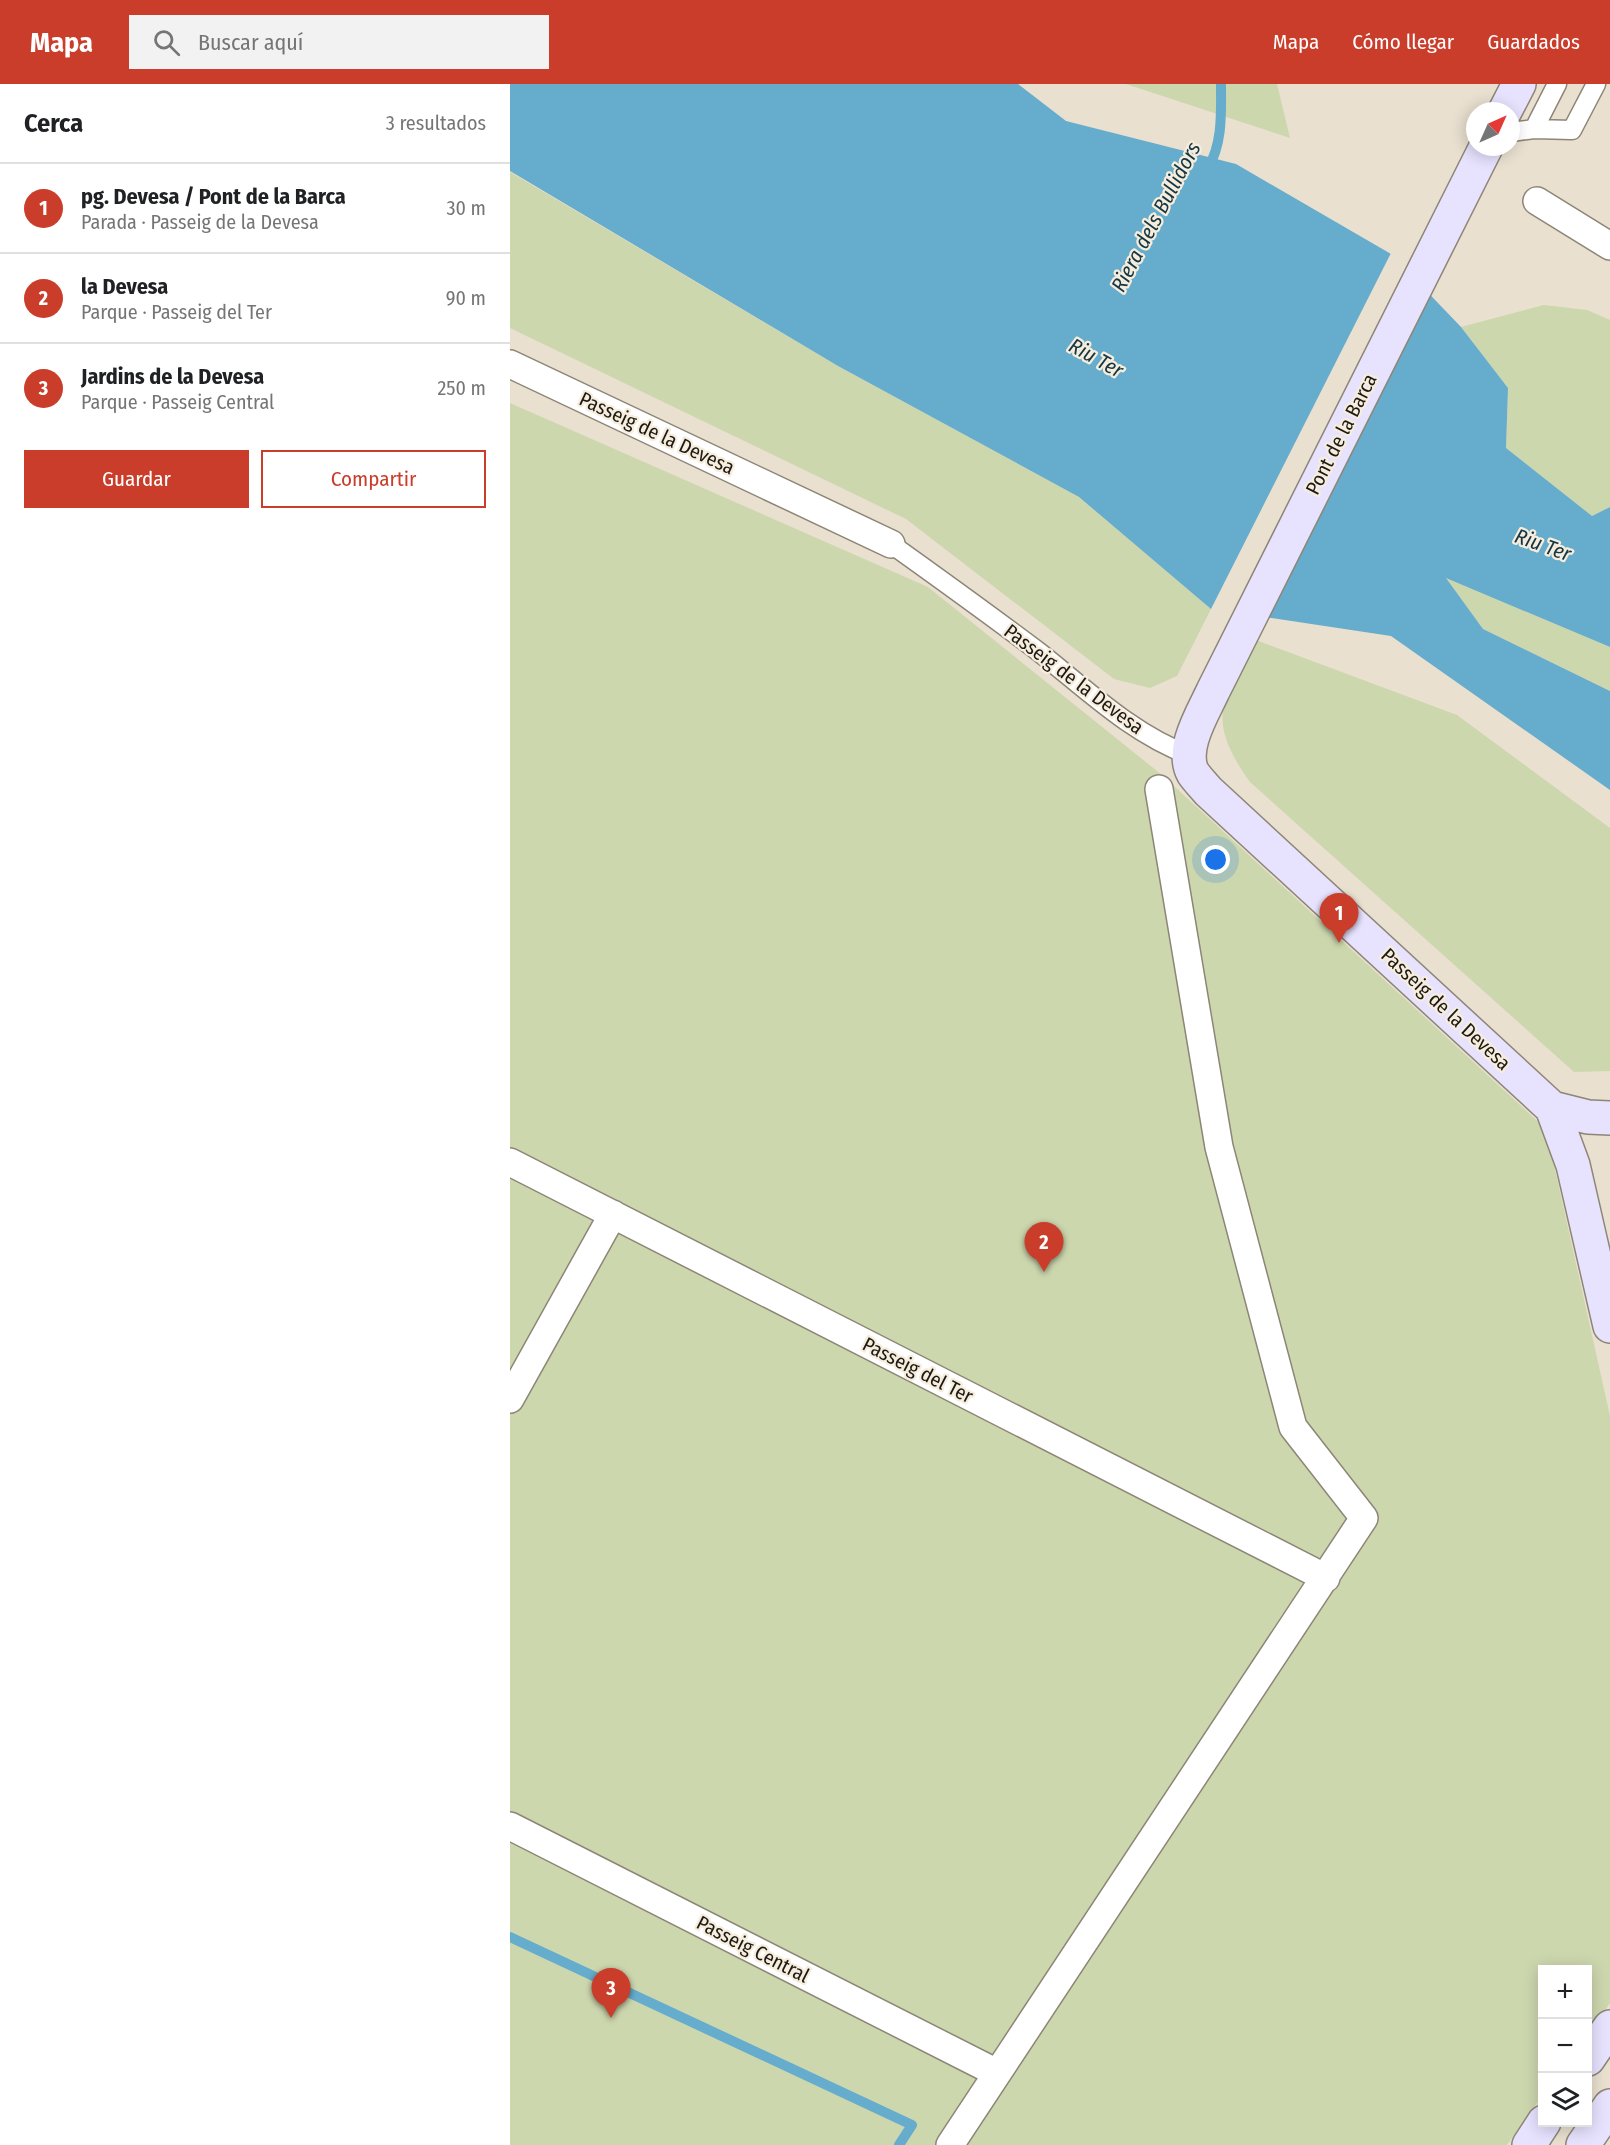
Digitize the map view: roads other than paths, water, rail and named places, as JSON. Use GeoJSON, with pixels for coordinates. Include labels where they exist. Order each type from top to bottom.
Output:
{"type":"FeatureCollection","features":[{"type":"Feature","properties":{"kind":"main road"},"geometry":{"type":"LineString","coordinates":[[1510,102],[1519,84]]}},
{"type":"Feature","properties":{"kind":"main road","name":"Pont de la Barca"},"geometry":{"type":"LineString","coordinates":[[1189,755],[1193,737],[1213,692],[1482,156]]}},
{"type":"Feature","properties":{"kind":"main road","name":"Passeig de la Devesa"},"geometry":{"type":"LineString","coordinates":[[1189,755],[1192,772],[1208,791],[1552,1108],[1573,1165],[1610,1326]]}},
{"type":"Feature","properties":{"kind":"main road","name":"Passeig de la Devesa"},"geometry":{"type":"LineString","coordinates":[[1552,1108],[1588,1118],[1610,1118]]}},
{"type":"Feature","properties":{"kind":"main road"},"geometry":{"type":"LineString","coordinates":[[1592,2052],[1610,2027]]}},
{"type":"Feature","properties":{"kind":"main road"},"geometry":{"type":"LineString","coordinates":[[1583,2145],[1610,2106]]}},
{"type":"Feature","properties":{"kind":"main road"},"geometry":{"type":"LineString","coordinates":[[1528,2145],[1541,2127]]}},
{"type":"Feature","properties":{"kind":"street"},"geometry":{"type":"LineString","coordinates":[[1537,201],[1610,246]]}},
{"type":"Feature","properties":{"kind":"street","name":"Passeig de la Devesa"},"geometry":{"type":"LineString","coordinates":[[510,364],[891,544]]}},
{"type":"Feature","properties":{"kind":"street"},"geometry":{"type":"LineString","coordinates":[[950,2145],[1364,1518],[1293,1426],[1219,1147],[1159,789]]}},
{"type":"Feature","properties":{"kind":"street","name":"Passeig del Ter"},"geometry":{"type":"LineString","coordinates":[[510,1162],[1326,1578]]}},
{"type":"Feature","properties":{"kind":"street"},"geometry":{"type":"LineString","coordinates":[[510,1399],[613,1214]]}},
{"type":"Feature","properties":{"kind":"street","name":"Passeig Central"},"geometry":{"type":"LineString","coordinates":[[510,1826],[996,2073]]}},
{"type":"Feature","properties":{"kind":"lane"},"geometry":{"type":"LineString","coordinates":[[1534,129],[1557,84]]}},
{"type":"Feature","properties":{"kind":"lane"},"geometry":{"type":"LineString","coordinates":[[1520,131],[1572,130],[1596,84]]}},
{"type":"Feature","properties":{"kind":"lane","name":"Passeig de la Devesa"},"geometry":{"type":"LineString","coordinates":[[891,544],[1162,745],[1189,755]]}},
{"type":"Feature","properties":{"kind":"water","name":"Riu Ter"},"geometry":{"type":"Polygon","coordinates":[[[510,84],[1018,84],[1066,121],[1236,164],[1391,254],[1461,327],[1508,388],[1506,448],[1592,516],[1610,507],[1610,647],[1446,578],[1483,629],[1610,691],[1610,790],[1391,636],[1211,609],[1079,497],[838,366],[510,171],[510,84]]]}},
{"type":"Feature","properties":{"kind":"waterway","name":"Riera dels Bullidors"},"geometry":{"type":"LineString","coordinates":[[1208,168],[1219,138],[1221,84]]}},
{"type":"Feature","properties":{"kind":"waterway"},"geometry":{"type":"LineString","coordinates":[[510,1937],[912,2125],[899,2145]]}},
{"type":"Feature","properties":{"kind":"place","name":"pg. Devesa / Pont de la Barca"},"geometry":{"type":"Point","coordinates":[1339,943]}},
{"type":"Feature","properties":{"kind":"place","name":"la Devesa"},"geometry":{"type":"Point","coordinates":[1044,1272]}},
{"type":"Feature","properties":{"kind":"place","name":"Jardins de la Devesa"},"geometry":{"type":"Point","coordinates":[611,2018]}}]}
